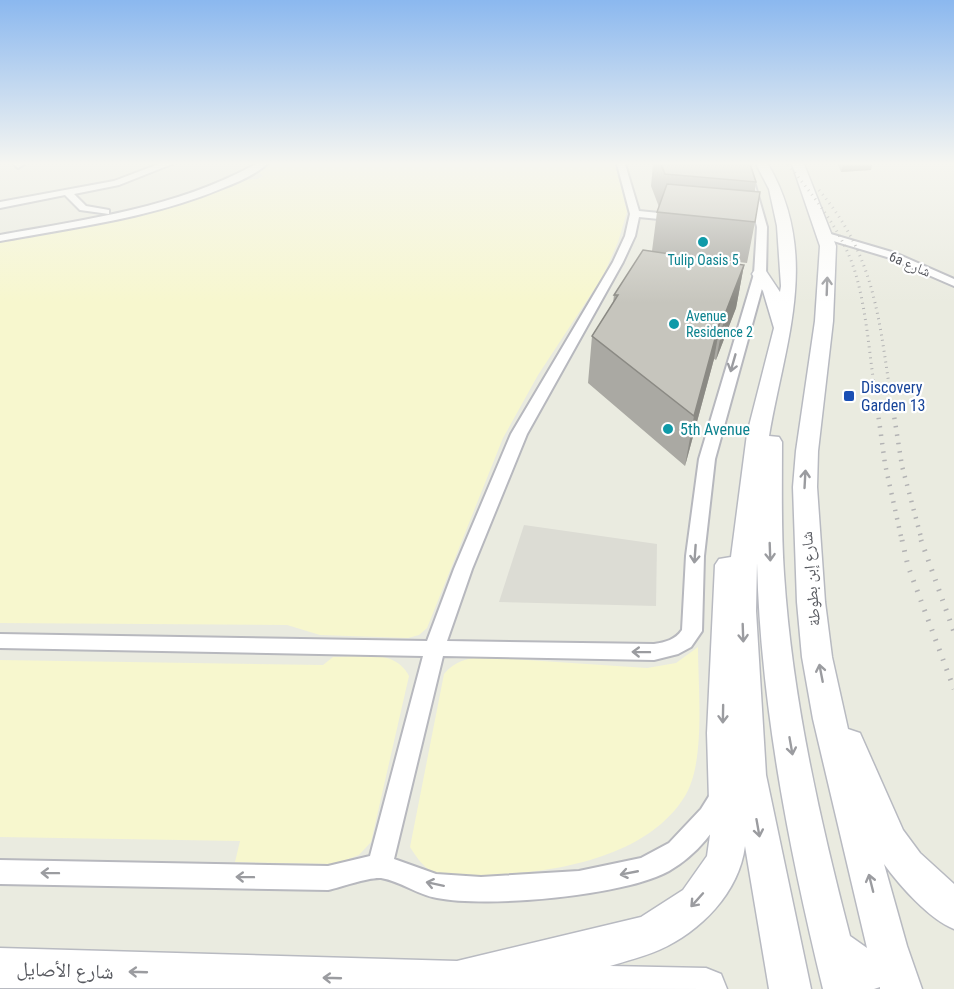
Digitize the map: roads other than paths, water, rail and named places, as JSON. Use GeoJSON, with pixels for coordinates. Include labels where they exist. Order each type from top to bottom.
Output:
{"type":"FeatureCollection","features":[{"type":"Feature","properties":{"kind":"main road"},"geometry":{"type":"LineString","coordinates":[[781,210],[789,286],[782,333],[758,434],[744,546],[742,611],[749,775],[790,989]]}},
{"type":"Feature","properties":{"kind":"main road"},"geometry":{"type":"LineString","coordinates":[[795,210],[815,238]]}},
{"type":"Feature","properties":{"kind":"main road","name":"شارع إبن بطوطة"},"geometry":{"type":"LineString","coordinates":[[809,210],[815,238],[825,312],[807,451],[805,487],[811,602],[817,657],[829,719],[887,946],[901,989]]}},
{"type":"Feature","properties":{"kind":"main road"},"geometry":{"type":"LineString","coordinates":[[760,274],[773,298],[782,333]]}},
{"type":"Feature","properties":{"kind":"main road"},"geometry":{"type":"LineString","coordinates":[[458,981],[606,947],[648,934],[674,920],[696,903],[716,877],[725,858],[728,836],[724,778],[725,609],[729,543],[746,432],[767,389]]}},
{"type":"Feature","properties":{"kind":"main road"},"geometry":{"type":"LineString","coordinates":[[767,389],[772,436],[769,518],[771,594],[777,650],[786,718],[804,818],[843,989]]}},
{"type":"Feature","properties":{"kind":"main road"},"geometry":{"type":"LineString","coordinates":[[829,719],[849,746],[890,842],[907,866],[954,910]]}},
{"type":"Feature","properties":{"kind":"main road"},"geometry":{"type":"LineString","coordinates":[[831,942],[846,962],[855,967],[868,969],[882,964],[886,958],[887,946]]}},
{"type":"Feature","properties":{"kind":"main road","name":"شارع الأصايل"},"geometry":{"type":"LineString","coordinates":[[0,968],[706,989]]}},
{"type":"Feature","properties":{"kind":"street"},"geometry":{"type":"LineString","coordinates":[[68,219],[79,214],[82,210]]}},
{"type":"Feature","properties":{"kind":"street"},"geometry":{"type":"LineString","coordinates":[[95,210],[106,212]]}},
{"type":"Feature","properties":{"kind":"street"},"geometry":{"type":"LineString","coordinates":[[0,232],[114,210]]}},
{"type":"Feature","properties":{"kind":"street"},"geometry":{"type":"LineString","coordinates":[[0,238],[135,210]]}},
{"type":"Feature","properties":{"kind":"street"},"geometry":{"type":"LineString","coordinates":[[380,866],[435,647],[463,569],[519,434],[618,262],[635,217],[633,210]]}},
{"type":"Feature","properties":{"kind":"street"},"geometry":{"type":"LineString","coordinates":[[0,641],[654,652],[671,649],[684,642],[692,631],[696,546],[707,459],[760,274],[753,210]]}},
{"type":"Feature","properties":{"kind":"street"},"geometry":{"type":"LineString","coordinates":[[635,217],[659,216],[691,219]]}},
{"type":"Feature","properties":{"kind":"street","name":"6a شارع"},"geometry":{"type":"LineString","coordinates":[[815,238],[891,255],[954,283]]}},
{"type":"Feature","properties":{"kind":"street"},"geometry":{"type":"LineString","coordinates":[[0,872],[328,878],[380,866],[436,886],[481,889],[579,883],[641,870],[659,863],[695,835],[710,817],[720,799],[724,778]]}},
{"type":"Feature","properties":{"kind":"railway"},"geometry":{"type":"LineString","coordinates":[[823,210],[844,245],[856,275],[867,330],[874,385]]}},
{"type":"Feature","properties":{"kind":"railway"},"geometry":{"type":"LineString","coordinates":[[834,210],[850,236],[869,282],[881,331],[889,385]]}},
{"type":"Feature","properties":{"kind":"railway"},"geometry":{"type":"LineString","coordinates":[[874,384],[885,464],[902,541]]}},
{"type":"Feature","properties":{"kind":"railway"},"geometry":{"type":"LineString","coordinates":[[889,384],[902,466],[922,541]]}},
{"type":"Feature","properties":{"kind":"railway"},"geometry":{"type":"LineString","coordinates":[[902,540],[908,566],[954,689]]}},
{"type":"Feature","properties":{"kind":"railway"},"geometry":{"type":"LineString","coordinates":[[921,540],[954,632]]}},
{"type":"Feature","properties":{"kind":"place","name":"Tulip Oasis 5"},"geometry":{"type":"Point","coordinates":[703,242]}},
{"type":"Feature","properties":{"kind":"place","name":"Avenue Residence 2"},"geometry":{"type":"Point","coordinates":[674,324]}},
{"type":"Feature","properties":{"kind":"place","name":"Discovery Garden 13"},"geometry":{"type":"Point","coordinates":[849,396]}},
{"type":"Feature","properties":{"kind":"place","name":"5th Avenue"},"geometry":{"type":"Point","coordinates":[668,429]}}]}
